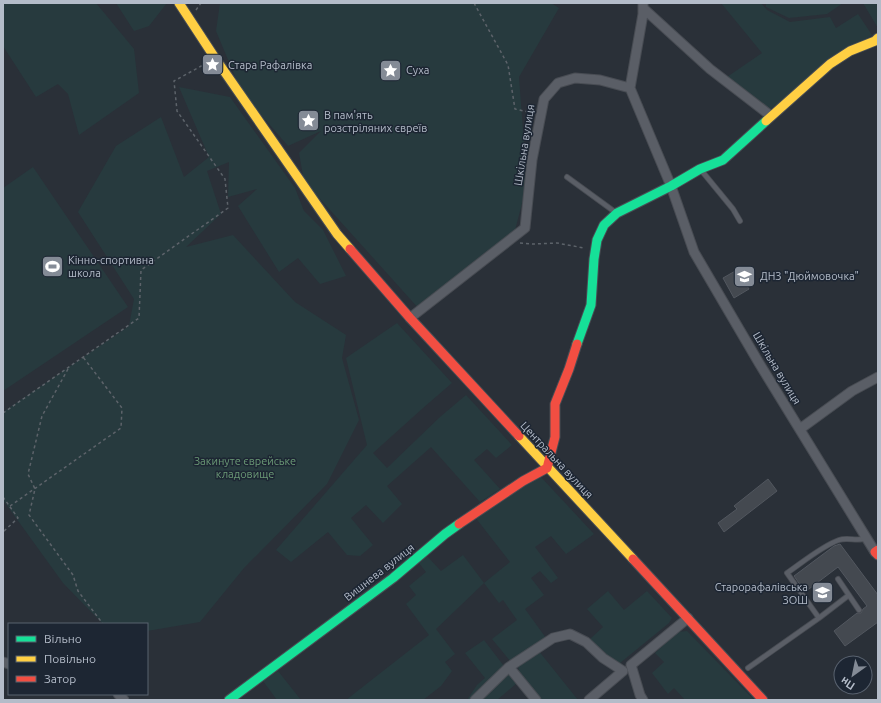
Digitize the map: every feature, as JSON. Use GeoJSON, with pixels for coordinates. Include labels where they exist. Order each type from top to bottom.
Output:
{"type":"FeatureCollection","features":[{"type":"Feature","properties":{"kind":"street","name":"Центральна вулиця"},"geometry":{"type":"LineString","coordinates":[[180,3],[215,58],[337,234],[410,318],[547,468],[763,700]]}},
{"type":"Feature","properties":{"kind":"street"},"geometry":{"type":"LineString","coordinates":[[630,88],[643,14],[643,6]]}},
{"type":"Feature","properties":{"kind":"street"},"geometry":{"type":"LineString","coordinates":[[643,6],[710,69],[771,116]]}},
{"type":"Feature","properties":{"kind":"street"},"geometry":{"type":"LineString","coordinates":[[547,468],[555,437],[555,404],[569,369],[590,305],[597,240],[604,224],[617,213],[671,186],[700,169],[723,160],[830,64],[850,51],[877,42]]}},
{"type":"Feature","properties":{"kind":"street","name":"Шкільна вулиця"},"geometry":{"type":"LineString","coordinates":[[510,240],[525,228],[532,160],[544,99],[558,83],[575,78],[600,80],[630,88],[671,186],[694,252],[759,363],[877,552]]}},
{"type":"Feature","properties":{"kind":"street"},"geometry":{"type":"LineString","coordinates":[[410,318],[510,240]]}},
{"type":"Feature","properties":{"kind":"street"},"geometry":{"type":"LineString","coordinates":[[800,429],[852,391],[878,378]]}},
{"type":"Feature","properties":{"kind":"street","name":"Вишнева вулиця"},"geometry":{"type":"LineString","coordinates":[[229,700],[393,578],[445,534],[523,481],[547,468]]}},
{"type":"Feature","properties":{"kind":"street"},"geometry":{"type":"LineString","coordinates":[[589,700],[688,618]]}},
{"type":"Feature","properties":{"kind":"street"},"geometry":{"type":"LineString","coordinates":[[475,700],[509,667],[553,638],[570,634],[586,642],[603,658],[623,671]]}},
{"type":"Feature","properties":{"kind":"street"},"geometry":{"type":"LineString","coordinates":[[631,665],[640,695],[644,700]]}},
{"type":"Feature","properties":{"kind":"street"},"geometry":{"type":"LineString","coordinates":[[509,667],[536,700]]}},
{"type":"Feature","properties":{"kind":"lane"},"geometry":{"type":"LineString","coordinates":[[700,169],[733,209],[740,220]]}},
{"type":"Feature","properties":{"kind":"lane"},"geometry":{"type":"LineString","coordinates":[[567,177],[617,213]]}},
{"type":"Feature","properties":{"kind":"lane"},"geometry":{"type":"LineString","coordinates":[[819,618],[787,573],[829,544],[842,539],[862,540],[867,538]]}},
{"type":"Feature","properties":{"kind":"lane"},"geometry":{"type":"LineString","coordinates":[[838,579],[859,610]]}},
{"type":"Feature","properties":{"kind":"lane"},"geometry":{"type":"LineString","coordinates":[[748,668],[849,595]]}},
{"type":"Feature","properties":{"kind":"path"},"geometry":{"type":"LineString","coordinates":[[474,3],[508,65],[515,110],[541,114]]}},
{"type":"Feature","properties":{"kind":"path"},"geometry":{"type":"LineString","coordinates":[[3,413],[138,318],[141,270],[228,208],[225,178],[177,111],[174,80],[215,58]]}},
{"type":"Feature","properties":{"kind":"path"},"geometry":{"type":"LineString","coordinates":[[510,240],[524,244],[557,243],[596,250]]}},
{"type":"Feature","properties":{"kind":"path"},"geometry":{"type":"LineString","coordinates":[[10,506],[121,428],[122,408],[83,357]]}},
{"type":"Feature","properties":{"kind":"path"},"geometry":{"type":"LineString","coordinates":[[69,367],[42,416],[28,474],[35,489],[29,515],[73,575],[78,591],[102,623]]}},
{"type":"Feature","properties":{"kind":"path"},"geometry":{"type":"LineString","coordinates":[[3,497],[18,518],[3,532]]}},
{"type":"Feature","properties":{"kind":"green space"},"geometry":{"type":"Polygon","coordinates":[[[3,3],[96,3],[134,49],[139,93],[79,135],[68,94],[58,84],[36,97],[3,46],[3,3]]]}},
{"type":"Feature","properties":{"kind":"green space"},"geometry":{"type":"Polygon","coordinates":[[[116,3],[167,3],[149,26],[134,31],[116,3]]]}},
{"type":"Feature","properties":{"kind":"green space"},"geometry":{"type":"Polygon","coordinates":[[[220,3],[551,3],[559,8],[519,77],[527,184],[512,242],[420,310],[304,181],[299,153],[321,131],[288,146],[242,93],[216,31],[220,3]]]}},
{"type":"Feature","properties":{"kind":"green space"},"geometry":{"type":"Polygon","coordinates":[[[721,3],[761,3],[767,10],[790,22],[830,17],[836,28],[858,14],[872,35],[769,110],[727,77],[762,53],[721,3]]]}},
{"type":"Feature","properties":{"kind":"green space"},"geometry":{"type":"Polygon","coordinates":[[[766,3],[843,3],[827,14],[789,18],[766,7],[766,3]]]}},
{"type":"Feature","properties":{"kind":"green space"},"geometry":{"type":"Polygon","coordinates":[[[863,3],[878,3],[878,28],[863,3]]]}},
{"type":"Feature","properties":{"kind":"green space","name":"Закинуте єврейське кладовище"},"geometry":{"type":"Polygon","coordinates":[[[179,87],[230,97],[295,188],[304,211],[323,230],[346,276],[320,284],[298,258],[279,272],[238,206],[257,189],[228,197],[229,162],[207,171],[221,214],[186,247],[233,235],[295,302],[346,335],[342,358],[359,420],[327,484],[244,568],[200,622],[148,631],[148,623],[102,623],[63,583],[3,500],[3,412],[129,326],[134,299],[78,212],[116,146],[161,117],[184,177],[209,157],[179,87]]]}},
{"type":"Feature","properties":{"kind":"green space","name":"Кінно-спортивна школа"},"geometry":{"type":"Polygon","coordinates":[[[33,167],[128,307],[3,391],[3,188],[33,167]]]}},
{"type":"Feature","properties":{"kind":"green space"},"geometry":{"type":"Polygon","coordinates":[[[397,323],[452,383],[373,453],[387,468],[440,417],[466,395],[512,445],[496,458],[487,449],[474,460],[500,489],[480,502],[431,447],[387,486],[402,504],[383,523],[366,505],[351,518],[373,545],[360,556],[347,555],[328,532],[291,562],[276,550],[367,445],[346,358],[397,323]]]}},
{"type":"Feature","properties":{"kind":"green space"},"geometry":{"type":"Polygon","coordinates":[[[540,476],[594,534],[566,554],[551,536],[535,547],[558,578],[551,583],[540,571],[531,578],[544,595],[525,609],[546,638],[511,662],[492,639],[517,620],[503,600],[499,603],[484,583],[510,562],[475,517],[540,476]]]}},
{"type":"Feature","properties":{"kind":"green space"},"geometry":{"type":"Polygon","coordinates":[[[426,555],[441,571],[463,555],[484,583],[436,629],[455,654],[445,662],[452,671],[441,686],[423,700],[346,700],[429,635],[406,604],[416,595],[409,586],[426,572],[418,562],[426,555]]]}},
{"type":"Feature","properties":{"kind":"green space"},"geometry":{"type":"Polygon","coordinates":[[[608,591],[624,610],[647,591],[672,618],[669,623],[620,663],[614,662],[590,639],[603,627],[587,609],[608,591]]]}},
{"type":"Feature","properties":{"kind":"green space"},"geometry":{"type":"Polygon","coordinates":[[[687,631],[754,700],[685,700],[674,688],[668,694],[652,673],[664,662],[655,653],[677,632],[687,631]]]}},
{"type":"Feature","properties":{"kind":"green space"},"geometry":{"type":"Polygon","coordinates":[[[484,640],[517,683],[497,700],[467,700],[477,685],[485,678],[465,653],[484,640]]]}},
{"type":"Feature","properties":{"kind":"green space"},"geometry":{"type":"Polygon","coordinates":[[[538,650],[578,700],[540,700],[521,676],[518,667],[538,650]]]}},
{"type":"Feature","properties":{"kind":"green space"},"geometry":{"type":"Polygon","coordinates":[[[278,671],[301,700],[277,700],[263,681],[278,671]]]}},
{"type":"Feature","properties":{"kind":"building"},"geometry":{"type":"Polygon","coordinates":[[[737,270],[749,289],[734,298],[723,278],[737,270]]]}},
{"type":"Feature","properties":{"kind":"building"},"geometry":{"type":"Polygon","coordinates":[[[768,479],[777,491],[724,532],[718,523],[737,509],[734,506],[768,479]]]}},
{"type":"Feature","properties":{"kind":"building"},"geometry":{"type":"Polygon","coordinates":[[[840,544],[878,595],[878,622],[845,646],[834,631],[857,613],[861,613],[867,606],[838,567],[805,592],[794,576],[834,546],[840,544]]]}},
{"type":"Feature","properties":{"kind":"traffic: fast"},"geometry":{"type":"LineString","coordinates":[[577,344],[591,305],[594,259],[597,240],[604,225],[617,213],[671,186],[700,169],[723,160],[766,121]]}},
{"type":"Feature","properties":{"kind":"traffic: fast"},"geometry":{"type":"LineString","coordinates":[[229,700],[393,578],[459,524]]}},
{"type":"Feature","properties":{"kind":"traffic: slow"},"geometry":{"type":"LineString","coordinates":[[179,3],[215,58],[337,234],[350,249]]}},
{"type":"Feature","properties":{"kind":"traffic: slow"},"geometry":{"type":"LineString","coordinates":[[766,121],[830,64],[850,51],[875,41],[878,38]]}},
{"type":"Feature","properties":{"kind":"traffic: slow"},"geometry":{"type":"LineString","coordinates":[[519,436],[633,559]]}},
{"type":"Feature","properties":{"kind":"traffic: jam"},"geometry":{"type":"LineString","coordinates":[[350,249],[410,318],[519,436]]}},
{"type":"Feature","properties":{"kind":"traffic: jam"},"geometry":{"type":"LineString","coordinates":[[459,524],[523,481],[547,468],[555,437],[555,404],[577,344]]}},
{"type":"Feature","properties":{"kind":"traffic: jam"},"geometry":{"type":"LineString","coordinates":[[878,550],[875,552],[878,555]]}},
{"type":"Feature","properties":{"kind":"traffic: jam"},"geometry":{"type":"LineString","coordinates":[[633,559],[763,700]]}},
{"type":"Feature","properties":{"kind":"place","name":"Стара Рафалівка"},"geometry":{"type":"Point","coordinates":[213,65]}},
{"type":"Feature","properties":{"kind":"place","name":"Суха"},"geometry":{"type":"Point","coordinates":[390,70]}},
{"type":"Feature","properties":{"kind":"place","name":"В пам'ять розстріляних євреїв"},"geometry":{"type":"Point","coordinates":[308,121]}},
{"type":"Feature","properties":{"kind":"place","name":"Кінно-спортивна школа"},"geometry":{"type":"Point","coordinates":[52,266]}},
{"type":"Feature","properties":{"kind":"place","name":"ДНЗ \"Дюймовочка\""},"geometry":{"type":"Point","coordinates":[745,276]}},
{"type":"Feature","properties":{"kind":"place","name":"Старорафалівська ЗОШ"},"geometry":{"type":"Point","coordinates":[823,593]}}]}
